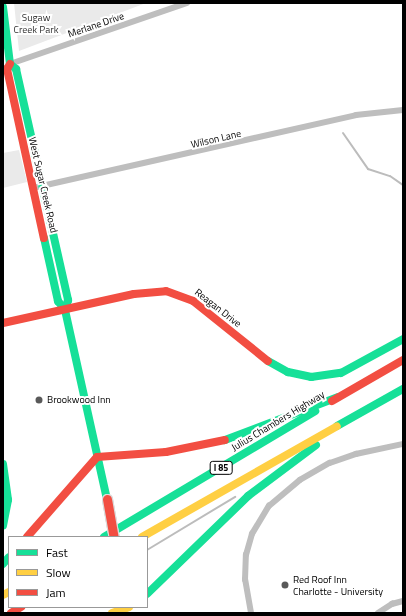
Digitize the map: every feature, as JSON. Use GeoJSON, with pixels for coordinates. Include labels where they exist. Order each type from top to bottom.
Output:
{"type":"FeatureCollection","features":[{"type":"Feature","properties":{"kind":"main road","name":"West Sugar Creek Road"},"geometry":{"type":"LineString","coordinates":[[3,7],[10,64],[7,69],[58,301],[64,310],[107,499],[114,536]]}},
{"type":"Feature","properties":{"kind":"main road","name":"West Sugar Creek Road"},"geometry":{"type":"LineString","coordinates":[[10,64],[16,69],[68,300],[64,310]]}},
{"type":"Feature","properties":{"kind":"main road","name":"Reagan Drive"},"geometry":{"type":"LineString","coordinates":[[3,323],[134,294],[160,290],[172,292],[198,304],[272,364],[305,376],[323,377],[341,373],[403,339]]}},
{"type":"Feature","properties":{"kind":"main road","name":"Julius Chambers Highway"},"geometry":{"type":"LineString","coordinates":[[106,536],[338,397],[403,360]]}},
{"type":"Feature","properties":{"kind":"main road","name":"I 85"},"geometry":{"type":"LineString","coordinates":[[144,536],[403,389]]}},
{"type":"Feature","properties":{"kind":"main road"},"geometry":{"type":"LineString","coordinates":[[28,536],[97,457],[166,452],[208,445],[249,432],[338,397]]}},
{"type":"Feature","properties":{"kind":"main road"},"geometry":{"type":"LineString","coordinates":[[148,593],[254,492],[285,466],[354,418]]}},
{"type":"Feature","properties":{"kind":"main road"},"geometry":{"type":"LineString","coordinates":[[3,464],[8,494],[3,526]]}},
{"type":"Feature","properties":{"kind":"main road"},"geometry":{"type":"LineString","coordinates":[[112,613],[126,608]]}},
{"type":"Feature","properties":{"kind":"street","name":"Merlane Drive"},"geometry":{"type":"LineString","coordinates":[[10,64],[187,3]]}},
{"type":"Feature","properties":{"kind":"street","name":"Wilson Lane"},"geometry":{"type":"LineString","coordinates":[[33,188],[356,115],[403,110]]}},
{"type":"Feature","properties":{"kind":"street"},"geometry":{"type":"LineString","coordinates":[[251,613],[244,580],[246,555],[252,534],[269,506],[300,480],[330,463],[356,454],[403,444]]}},
{"type":"Feature","properties":{"kind":"street"},"geometry":{"type":"LineString","coordinates":[[378,613],[392,604],[403,601]]}},
{"type":"Feature","properties":{"kind":"green space","name":"Sugaw Creek Park"},"geometry":{"type":"Polygon","coordinates":[[[14,3],[146,3],[19,51],[14,3]]]}},
{"type":"Feature","properties":{"kind":"green space"},"geometry":{"type":"Polygon","coordinates":[[[19,150],[27,182],[3,188],[3,153],[19,150]]]}},
{"type":"Feature","properties":{"kind":"waterway"},"geometry":{"type":"LineString","coordinates":[[343,133],[368,169],[390,176],[403,185]]}},
{"type":"Feature","properties":{"kind":"waterway"},"geometry":{"type":"LineString","coordinates":[[148,549],[235,497]]}},
{"type":"Feature","properties":{"kind":"traffic: fast"},"geometry":{"type":"LineString","coordinates":[[3,7],[10,64],[16,69],[68,300],[65,310]]}},
{"type":"Feature","properties":{"kind":"traffic: fast"},"geometry":{"type":"LineString","coordinates":[[44,238],[58,301],[65,310],[107,499]]}},
{"type":"Feature","properties":{"kind":"traffic: fast"},"geometry":{"type":"LineString","coordinates":[[268,361],[288,372],[311,377],[341,373],[403,339]]}},
{"type":"Feature","properties":{"kind":"traffic: fast"},"geometry":{"type":"LineString","coordinates":[[337,426],[403,389]]}},
{"type":"Feature","properties":{"kind":"traffic: fast"},"geometry":{"type":"LineString","coordinates":[[225,440],[338,397]]}},
{"type":"Feature","properties":{"kind":"traffic: fast"},"geometry":{"type":"LineString","coordinates":[[106,536],[315,411]]}},
{"type":"Feature","properties":{"kind":"traffic: fast"},"geometry":{"type":"LineString","coordinates":[[148,593],[248,496],[316,445]]}},
{"type":"Feature","properties":{"kind":"traffic: fast"},"geometry":{"type":"LineString","coordinates":[[3,464],[8,500],[3,526]]}},
{"type":"Feature","properties":{"kind":"traffic: fast"},"geometry":{"type":"LineString","coordinates":[[3,564],[8,558]]}},
{"type":"Feature","properties":{"kind":"traffic: slow"},"geometry":{"type":"LineString","coordinates":[[144,536],[337,426]]}},
{"type":"Feature","properties":{"kind":"traffic: slow"},"geometry":{"type":"LineString","coordinates":[[3,595],[8,592]]}},
{"type":"Feature","properties":{"kind":"traffic: slow"},"geometry":{"type":"LineString","coordinates":[[112,613],[126,608]]}},
{"type":"Feature","properties":{"kind":"traffic: jam"},"geometry":{"type":"LineString","coordinates":[[10,64],[7,69],[44,238]]}},
{"type":"Feature","properties":{"kind":"traffic: jam"},"geometry":{"type":"LineString","coordinates":[[3,323],[134,294],[166,291],[193,301],[268,361]]}},
{"type":"Feature","properties":{"kind":"traffic: jam"},"geometry":{"type":"LineString","coordinates":[[332,401],[403,360]]}},
{"type":"Feature","properties":{"kind":"traffic: jam"},"geometry":{"type":"LineString","coordinates":[[28,536],[97,457],[166,452],[225,440]]}},
{"type":"Feature","properties":{"kind":"traffic: jam"},"geometry":{"type":"LineString","coordinates":[[107,499],[114,536]]}},
{"type":"Feature","properties":{"kind":"traffic: jam"},"geometry":{"type":"LineString","coordinates":[[11,613],[19,608]]}},
{"type":"Feature","properties":{"kind":"place","name":"Brookwood Inn"},"geometry":{"type":"Point","coordinates":[39,400]}},
{"type":"Feature","properties":{"kind":"place","name":"Red Roof Inn Charlotte - University"},"geometry":{"type":"Point","coordinates":[285,585]}}]}
